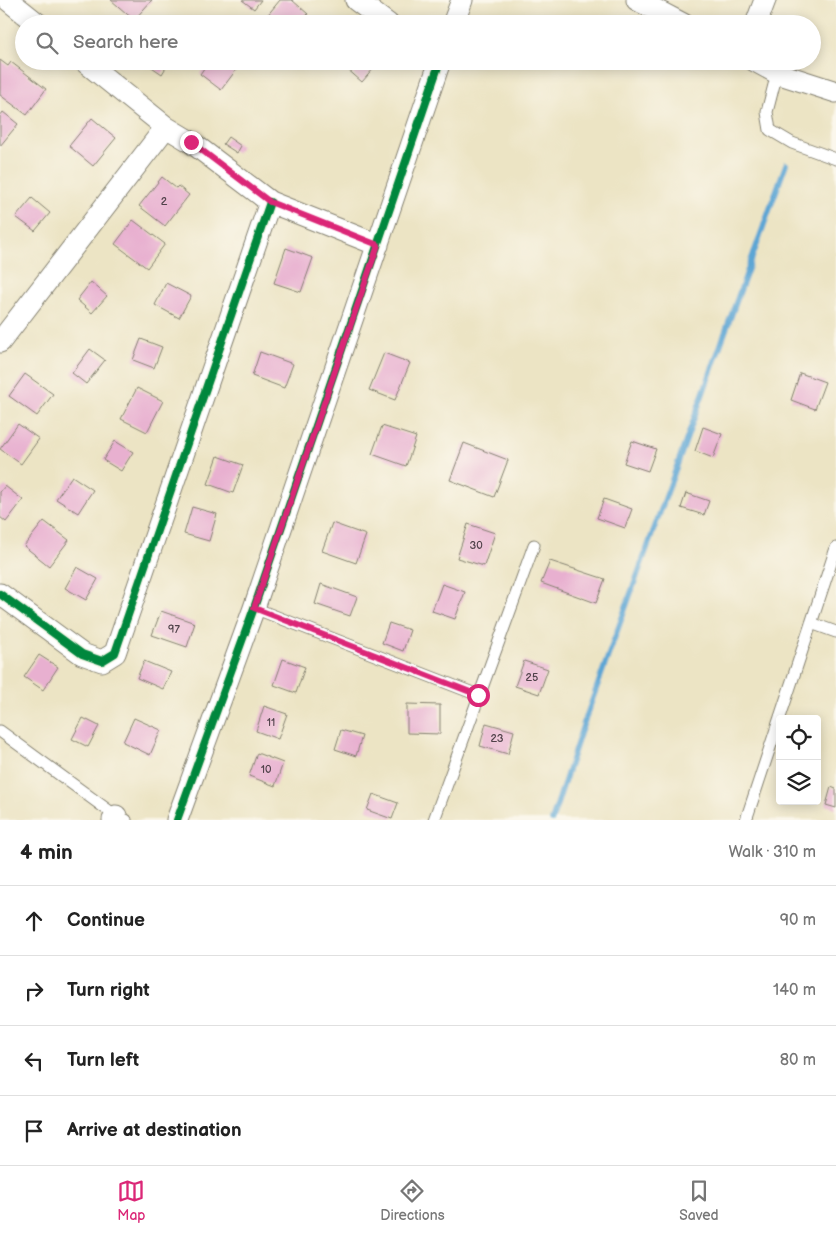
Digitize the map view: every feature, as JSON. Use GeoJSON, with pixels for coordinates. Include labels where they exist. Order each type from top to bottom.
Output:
{"type":"FeatureCollection","features":[{"type":"Feature","properties":{"kind":"street"},"geometry":{"type":"LineString","coordinates":[[8,0],[27,15]]}},
{"type":"Feature","properties":{"kind":"street"},"geometry":{"type":"LineString","coordinates":[[356,0],[376,15]]}},
{"type":"Feature","properties":{"kind":"street"},"geometry":{"type":"LineString","coordinates":[[456,15],[462,0]]}},
{"type":"Feature","properties":{"kind":"street"},"geometry":{"type":"LineString","coordinates":[[637,0],[666,15]]}},
{"type":"Feature","properties":{"kind":"street"},"geometry":{"type":"LineString","coordinates":[[759,15],[765,0]]}},
{"type":"Feature","properties":{"kind":"street"},"geometry":{"type":"LineString","coordinates":[[95,70],[166,127],[191,142],[270,202],[378,245]]}},
{"type":"Feature","properties":{"kind":"street"},"geometry":{"type":"LineString","coordinates":[[177,820],[254,608],[436,70]]}},
{"type":"Feature","properties":{"kind":"street"},"geometry":{"type":"LineString","coordinates":[[772,70],[836,92]]}},
{"type":"Feature","properties":{"kind":"street"},"geometry":{"type":"LineString","coordinates":[[0,342],[166,127]]}},
{"type":"Feature","properties":{"kind":"street"},"geometry":{"type":"LineString","coordinates":[[0,594],[82,654],[102,661],[115,653],[270,202]]}},
{"type":"Feature","properties":{"kind":"lane"},"geometry":{"type":"LineString","coordinates":[[777,73],[767,112],[770,130],[792,143],[836,158]]}},
{"type":"Feature","properties":{"kind":"lane"},"geometry":{"type":"LineString","coordinates":[[434,820],[534,545]]}},
{"type":"Feature","properties":{"kind":"lane"},"geometry":{"type":"LineString","coordinates":[[746,820],[836,548]]}},
{"type":"Feature","properties":{"kind":"lane"},"geometry":{"type":"LineString","coordinates":[[254,608],[478,695]]}},
{"type":"Feature","properties":{"kind":"lane"},"geometry":{"type":"LineString","coordinates":[[811,623],[836,632]]}},
{"type":"Feature","properties":{"kind":"lane"},"geometry":{"type":"LineString","coordinates":[[0,731],[118,819]]}},
{"type":"Feature","properties":{"kind":"building"},"geometry":{"type":"Polygon","coordinates":[[[111,0],[152,0],[138,15],[128,15],[111,0]]]}},
{"type":"Feature","properties":{"kind":"building"},"geometry":{"type":"Polygon","coordinates":[[[242,0],[261,0],[254,9],[242,0]]]}},
{"type":"Feature","properties":{"kind":"building"},"geometry":{"type":"Polygon","coordinates":[[[280,0],[292,0],[308,14],[307,15],[268,15],[280,0]]]}},
{"type":"Feature","properties":{"kind":"building"},"geometry":{"type":"Polygon","coordinates":[[[0,60],[8,66],[11,62],[15,65],[15,70],[21,70],[46,89],[27,115],[0,95],[0,60]]]}},
{"type":"Feature","properties":{"kind":"building"},"geometry":{"type":"Polygon","coordinates":[[[156,70],[164,70],[162,74],[156,70]]]}},
{"type":"Feature","properties":{"kind":"building"},"geometry":{"type":"Polygon","coordinates":[[[203,70],[236,70],[221,90],[200,74],[203,70]]]}},
{"type":"Feature","properties":{"kind":"building"},"geometry":{"type":"Polygon","coordinates":[[[348,70],[372,70],[362,82],[348,70]]]}},
{"type":"Feature","properties":{"kind":"building"},"geometry":{"type":"Polygon","coordinates":[[[3,112],[18,124],[0,146],[0,116],[3,112]]]}},
{"type":"Feature","properties":{"kind":"building"},"geometry":{"type":"Polygon","coordinates":[[[92,118],[116,138],[93,166],[69,146],[92,118]]]}},
{"type":"Feature","properties":{"kind":"building"},"geometry":{"type":"Polygon","coordinates":[[[228,137],[241,146],[237,153],[223,144],[228,137]]]}},
{"type":"Feature","properties":{"kind":"building"},"geometry":{"type":"Polygon","coordinates":[[[162,177],[189,195],[165,226],[139,206],[162,177]]]}},
{"type":"Feature","properties":{"kind":"building"},"geometry":{"type":"Polygon","coordinates":[[[32,198],[50,213],[35,231],[16,217],[32,198]]]}},
{"type":"Feature","properties":{"kind":"building"},"geometry":{"type":"Polygon","coordinates":[[[133,220],[165,244],[147,268],[115,244],[133,220]]]}},
{"type":"Feature","properties":{"kind":"building"},"geometry":{"type":"Polygon","coordinates":[[[286,248],[313,258],[301,292],[274,283],[286,248]]]}},
{"type":"Feature","properties":{"kind":"building"},"geometry":{"type":"Polygon","coordinates":[[[91,282],[107,296],[92,313],[77,300],[91,282]]]}},
{"type":"Feature","properties":{"kind":"building"},"geometry":{"type":"Polygon","coordinates":[[[166,283],[191,296],[179,318],[155,305],[166,283]]]}},
{"type":"Feature","properties":{"kind":"building"},"geometry":{"type":"Polygon","coordinates":[[[141,339],[162,347],[154,368],[133,360],[141,339]]]}},
{"type":"Feature","properties":{"kind":"building"},"geometry":{"type":"Polygon","coordinates":[[[90,349],[105,360],[86,384],[72,373],[90,349]]]}},
{"type":"Feature","properties":{"kind":"building"},"geometry":{"type":"Polygon","coordinates":[[[260,352],[293,364],[284,388],[252,376],[260,352]]]}},
{"type":"Feature","properties":{"kind":"building"},"geometry":{"type":"Polygon","coordinates":[[[384,353],[410,363],[395,400],[369,390],[384,353]]]}},
{"type":"Feature","properties":{"kind":"building"},"geometry":{"type":"Polygon","coordinates":[[[800,373],[825,382],[815,409],[791,400],[800,373]]]}},
{"type":"Feature","properties":{"kind":"building"},"geometry":{"type":"Polygon","coordinates":[[[25,374],[53,394],[37,416],[9,396],[25,374]]]}},
{"type":"Feature","properties":{"kind":"building"},"geometry":{"type":"Polygon","coordinates":[[[137,388],[163,401],[147,432],[121,419],[137,388]]]}},
{"type":"Feature","properties":{"kind":"building"},"geometry":{"type":"Polygon","coordinates":[[[18,424],[39,439],[21,464],[0,449],[18,424]]]}},
{"type":"Feature","properties":{"kind":"building"},"geometry":{"type":"Polygon","coordinates":[[[382,426],[416,437],[406,466],[372,454],[382,426]]]}},
{"type":"Feature","properties":{"kind":"building"},"geometry":{"type":"Polygon","coordinates":[[[703,427],[722,434],[713,458],[695,451],[703,427]]]}},
{"type":"Feature","properties":{"kind":"building"},"geometry":{"type":"Polygon","coordinates":[[[115,441],[133,452],[121,471],[103,460],[115,441]]]}},
{"type":"Feature","properties":{"kind":"building"},"geometry":{"type":"Polygon","coordinates":[[[632,441],[656,449],[648,471],[624,463],[632,441]]]}},
{"type":"Feature","properties":{"kind":"building"},"geometry":{"type":"Polygon","coordinates":[[[464,443],[508,460],[494,497],[450,480],[464,443]]]}},
{"type":"Feature","properties":{"kind":"building"},"geometry":{"type":"Polygon","coordinates":[[[218,456],[243,465],[233,493],[208,484],[218,456]]]}},
{"type":"Feature","properties":{"kind":"building"},"geometry":{"type":"Polygon","coordinates":[[[72,476],[93,490],[78,513],[56,499],[72,476]]]}},
{"type":"Feature","properties":{"kind":"building"},"geometry":{"type":"Polygon","coordinates":[[[5,486],[23,500],[6,522],[0,517],[0,492],[5,486]]]}},
{"type":"Feature","properties":{"kind":"building"},"geometry":{"type":"Polygon","coordinates":[[[686,493],[709,501],[704,515],[681,508],[686,493]]]}},
{"type":"Feature","properties":{"kind":"building"},"geometry":{"type":"Polygon","coordinates":[[[604,499],[632,509],[625,528],[597,518],[604,499]]]}},
{"type":"Feature","properties":{"kind":"building"},"geometry":{"type":"Polygon","coordinates":[[[192,507],[217,514],[209,541],[184,534],[192,507]]]}},
{"type":"Feature","properties":{"kind":"building"},"geometry":{"type":"Polygon","coordinates":[[[44,521],[69,540],[49,566],[24,546],[44,521]]]}},
{"type":"Feature","properties":{"kind":"building"},"geometry":{"type":"Polygon","coordinates":[[[332,523],[366,535],[356,563],[322,551],[332,523]]]}},
{"type":"Feature","properties":{"kind":"building"},"geometry":{"type":"Polygon","coordinates":[[[468,524],[495,533],[484,566],[457,558],[468,524]]]}},
{"type":"Feature","properties":{"kind":"building"},"geometry":{"type":"Polygon","coordinates":[[[550,561],[605,579],[596,603],[541,583],[550,561]]]}},
{"type":"Feature","properties":{"kind":"building"},"geometry":{"type":"Polygon","coordinates":[[[77,567],[98,579],[86,600],[65,588],[77,567]]]}},
{"type":"Feature","properties":{"kind":"building"},"geometry":{"type":"Polygon","coordinates":[[[321,584],[357,597],[350,616],[315,604],[321,584]]]}},
{"type":"Feature","properties":{"kind":"building"},"geometry":{"type":"Polygon","coordinates":[[[442,584],[465,592],[455,619],[432,611],[442,584]]]}},
{"type":"Feature","properties":{"kind":"building"},"geometry":{"type":"Polygon","coordinates":[[[161,611],[195,623],[187,647],[152,635],[161,611]]]}},
{"type":"Feature","properties":{"kind":"building"},"geometry":{"type":"Polygon","coordinates":[[[389,623],[410,630],[403,651],[382,643],[389,623]]]}},
{"type":"Feature","properties":{"kind":"building"},"geometry":{"type":"Polygon","coordinates":[[[39,655],[58,667],[43,690],[24,677],[39,655]]]}},
{"type":"Feature","properties":{"kind":"building"},"geometry":{"type":"Polygon","coordinates":[[[283,659],[305,667],[296,693],[274,685],[283,659]]]}},
{"type":"Feature","properties":{"kind":"building"},"geometry":{"type":"Polygon","coordinates":[[[144,661],[171,672],[163,689],[137,678],[144,661]]]}},
{"type":"Feature","properties":{"kind":"building"},"geometry":{"type":"Polygon","coordinates":[[[524,661],[548,669],[539,694],[515,686],[524,661]]]}},
{"type":"Feature","properties":{"kind":"building"},"geometry":{"type":"Polygon","coordinates":[[[407,704],[440,705],[440,734],[407,733],[407,704]]]}},
{"type":"Feature","properties":{"kind":"building"},"geometry":{"type":"Polygon","coordinates":[[[264,706],[287,714],[278,739],[256,731],[264,706]]]}},
{"type":"Feature","properties":{"kind":"building"},"geometry":{"type":"Polygon","coordinates":[[[83,718],[99,726],[88,747],[72,739],[83,718]]]}},
{"type":"Feature","properties":{"kind":"building"},"geometry":{"type":"Polygon","coordinates":[[[134,718],[161,730],[150,755],[123,742],[134,718]]]}},
{"type":"Feature","properties":{"kind":"building"},"geometry":{"type":"Polygon","coordinates":[[[486,723],[514,731],[508,754],[480,746],[486,723]]]}},
{"type":"Feature","properties":{"kind":"building"},"geometry":{"type":"Polygon","coordinates":[[[341,730],[362,736],[356,756],[335,749],[341,730]]]}},
{"type":"Feature","properties":{"kind":"building"},"geometry":{"type":"Polygon","coordinates":[[[257,753],[283,763],[275,786],[249,776],[257,753]]]}},
{"type":"Feature","properties":{"kind":"building"},"geometry":{"type":"Polygon","coordinates":[[[831,787],[836,789],[836,808],[826,805],[831,787]]]}},
{"type":"Feature","properties":{"kind":"building"},"geometry":{"type":"Polygon","coordinates":[[[373,794],[398,803],[392,819],[367,810],[373,794]]]}},
{"type":"Feature","properties":{"kind":"waterway"},"geometry":{"type":"LineString","coordinates":[[552,820],[581,731],[786,164]]}},
{"type":"Feature","properties":{"kind":"cycle path"},"geometry":{"type":"LineString","coordinates":[[177,820],[254,608],[437,70]]}},
{"type":"Feature","properties":{"kind":"cycle path"},"geometry":{"type":"LineString","coordinates":[[0,594],[82,654],[102,661],[115,653],[270,202]]}},
{"type":"Feature","properties":{"kind":"route"},"geometry":{"type":"LineString","coordinates":[[191,142],[270,202],[378,245],[254,608],[478,695]]}}]}
